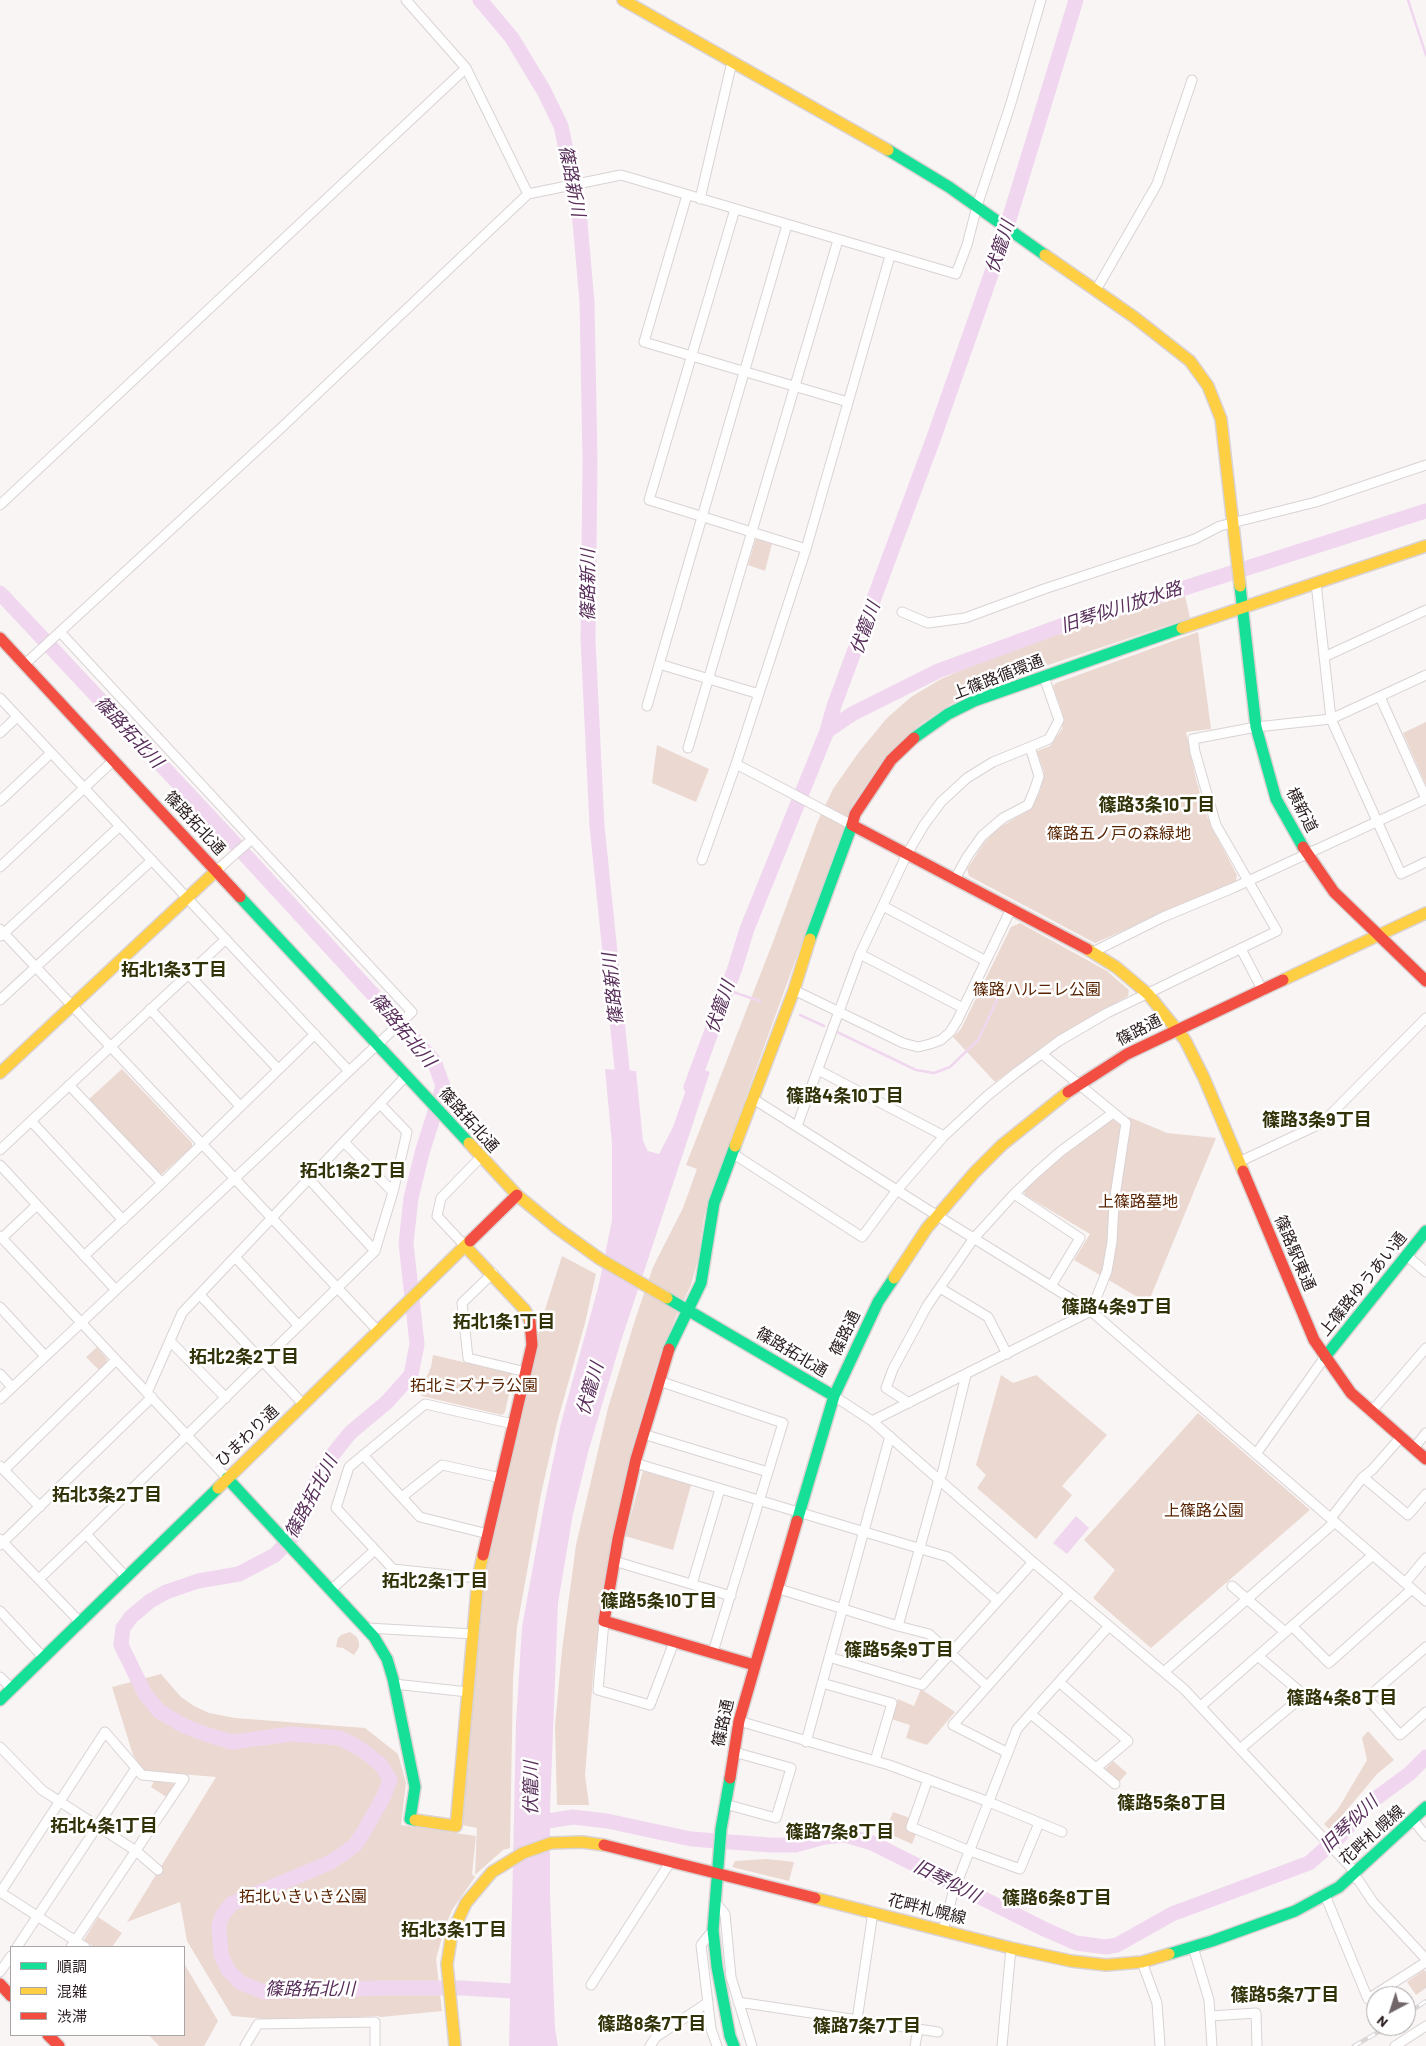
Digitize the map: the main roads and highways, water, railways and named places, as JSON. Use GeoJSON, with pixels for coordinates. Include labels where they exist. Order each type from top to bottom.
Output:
{"type":"FeatureCollection","features":[{"type":"Feature","properties":{"kind":"water"},"geometry":{"type":"Polygon","coordinates":[[[694,1067],[710,1072],[621,1341],[589,1449],[573,1514],[558,1603],[550,1809],[550,1894],[555,2028],[558,2046],[509,2046],[516,1722],[522,1627],[561,1423],[599,1284],[612,1220],[612,1144],[605,1069],[636,1071],[643,1141],[648,1151],[659,1154],[673,1127],[694,1067]]]}},
{"type":"Feature","properties":{"kind":"water"},"geometry":{"type":"Polygon","coordinates":[[[1076,1516],[1089,1528],[1067,1554],[1053,1543],[1076,1516]]]}},
{"type":"Feature","properties":{"kind":"waterway","name":"篠路新川"},"geometry":{"type":"LineString","coordinates":[[480,0],[512,38],[544,91],[561,126],[579,211],[587,302],[590,461],[588,640],[597,826],[624,1088]]}},
{"type":"Feature","properties":{"kind":"waterway","name":"伏籠川"},"geometry":{"type":"LineString","coordinates":[[691,1087],[735,968],[747,929],[827,731],[834,706],[934,437],[1000,249],[1076,0]]}},
{"type":"Feature","properties":{"kind":"waterway"},"geometry":{"type":"LineString","coordinates":[[1408,0],[1426,55]]}},
{"type":"Feature","properties":{"kind":"waterway","name":"旧琴似川放水路"},"geometry":{"type":"LineString","coordinates":[[827,731],[852,714],[938,671],[1085,617],[1175,591],[1426,511]]}},
{"type":"Feature","properties":{"kind":"waterway","name":"篠路拓北川"},"geometry":{"type":"LineString","coordinates":[[0,593],[225,833],[434,1061],[443,1086],[422,1153],[411,1198],[406,1243],[417,1344],[411,1375],[387,1402],[350,1433],[330,1458],[320,1474],[294,1535],[275,1555],[239,1574],[198,1581],[166,1592],[150,1601],[131,1617],[123,1628],[121,1645],[145,1694],[159,1711],[184,1726],[232,1742],[292,1734],[340,1738],[361,1749],[381,1765],[390,1780],[383,1798],[355,1845],[329,1863],[231,1904],[222,1916],[219,1926],[221,1955],[228,1970],[241,1983],[264,1992],[379,1988],[462,1988],[529,1992]]}},
{"type":"Feature","properties":{"kind":"waterway"},"geometry":{"type":"LineString","coordinates":[[727,990],[760,1001]]}},
{"type":"Feature","properties":{"kind":"waterway"},"geometry":{"type":"LineString","coordinates":[[837,1032],[916,1070],[934,1073],[950,1067],[978,1040],[997,1000]]}},
{"type":"Feature","properties":{"kind":"waterway"},"geometry":{"type":"LineString","coordinates":[[800,1015],[824,1026]]}},
{"type":"Feature","properties":{"kind":"waterway","name":"旧琴似川"},"geometry":{"type":"LineString","coordinates":[[532,1827],[548,1821],[573,1817],[607,1821],[691,1839],[770,1845],[795,1845],[825,1837],[845,1835],[872,1843],[1044,1929],[1076,1943],[1106,1947],[1117,1945],[1172,1914],[1309,1863],[1340,1836],[1367,1805],[1409,1774],[1426,1757]]}},
{"type":"Feature","properties":{"kind":"railway"},"geometry":{"type":"LineString","coordinates":[[1416,2008],[1426,2001]]}},
{"type":"Feature","properties":{"kind":"railway"},"geometry":{"type":"LineString","coordinates":[[1354,2046],[1372,2036]]}},
{"type":"Feature","properties":{"kind":"district","name":"篠路3条10丁目"},"geometry":{"type":"Point","coordinates":[1157,805]}},
{"type":"Feature","properties":{"kind":"district","name":"拓北1条3丁目"},"geometry":{"type":"Point","coordinates":[174,970]}},
{"type":"Feature","properties":{"kind":"district","name":"篠路4条10丁目"},"geometry":{"type":"Point","coordinates":[845,1096]}},
{"type":"Feature","properties":{"kind":"district","name":"篠路3条9丁目"},"geometry":{"type":"Point","coordinates":[1317,1120]}},
{"type":"Feature","properties":{"kind":"district","name":"拓北1条2丁目"},"geometry":{"type":"Point","coordinates":[353,1171]}},
{"type":"Feature","properties":{"kind":"district","name":"篠路4条9丁目"},"geometry":{"type":"Point","coordinates":[1117,1307]}},
{"type":"Feature","properties":{"kind":"district","name":"拓北1条1丁目"},"geometry":{"type":"Point","coordinates":[504,1322]}},
{"type":"Feature","properties":{"kind":"district","name":"拓北2条2丁目"},"geometry":{"type":"Point","coordinates":[244,1357]}},
{"type":"Feature","properties":{"kind":"district","name":"拓北3条2丁目"},"geometry":{"type":"Point","coordinates":[107,1495]}},
{"type":"Feature","properties":{"kind":"district","name":"拓北2条1丁目"},"geometry":{"type":"Point","coordinates":[435,1581]}},
{"type":"Feature","properties":{"kind":"district","name":"篠路5条10丁目"},"geometry":{"type":"Point","coordinates":[659,1601]}},
{"type":"Feature","properties":{"kind":"district","name":"篠路5条9丁目"},"geometry":{"type":"Point","coordinates":[899,1650]}},
{"type":"Feature","properties":{"kind":"district","name":"篠路4条8丁目"},"geometry":{"type":"Point","coordinates":[1342,1698]}},
{"type":"Feature","properties":{"kind":"district","name":"篠路5条8丁目"},"geometry":{"type":"Point","coordinates":[1172,1803]}},
{"type":"Feature","properties":{"kind":"district","name":"拓北4条1丁目"},"geometry":{"type":"Point","coordinates":[104,1826]}},
{"type":"Feature","properties":{"kind":"district","name":"篠路7条8丁目"},"geometry":{"type":"Point","coordinates":[840,1832]}},
{"type":"Feature","properties":{"kind":"district","name":"篠路6条8丁目"},"geometry":{"type":"Point","coordinates":[1057,1898]}},
{"type":"Feature","properties":{"kind":"district","name":"拓北3条1丁目"},"geometry":{"type":"Point","coordinates":[454,1930]}},
{"type":"Feature","properties":{"kind":"district","name":"篠路5条7丁目"},"geometry":{"type":"Point","coordinates":[1285,1995]}},
{"type":"Feature","properties":{"kind":"district","name":"篠路8条7丁目"},"geometry":{"type":"Point","coordinates":[652,2024]}},
{"type":"Feature","properties":{"kind":"district","name":"篠路7条7丁目"},"geometry":{"type":"Point","coordinates":[867,2026]}},
{"type":"Feature","properties":{"kind":"park label","name":"篠路五ノ戸の森緑地"},"geometry":{"type":"Point","coordinates":[1119,834]}},
{"type":"Feature","properties":{"kind":"park label","name":"篠路ハルニレ公園"},"geometry":{"type":"Point","coordinates":[1037,990]}},
{"type":"Feature","properties":{"kind":"park label","name":"上篠路墓地"},"geometry":{"type":"Point","coordinates":[1138,1202]}},
{"type":"Feature","properties":{"kind":"park label","name":"拓北ミズナラ公園"},"geometry":{"type":"Point","coordinates":[474,1386]}},
{"type":"Feature","properties":{"kind":"park label","name":"上篠路公園"},"geometry":{"type":"Point","coordinates":[1204,1511]}},
{"type":"Feature","properties":{"kind":"park label","name":"拓北いきいき公園"},"geometry":{"type":"Point","coordinates":[303,1897]}}]}
